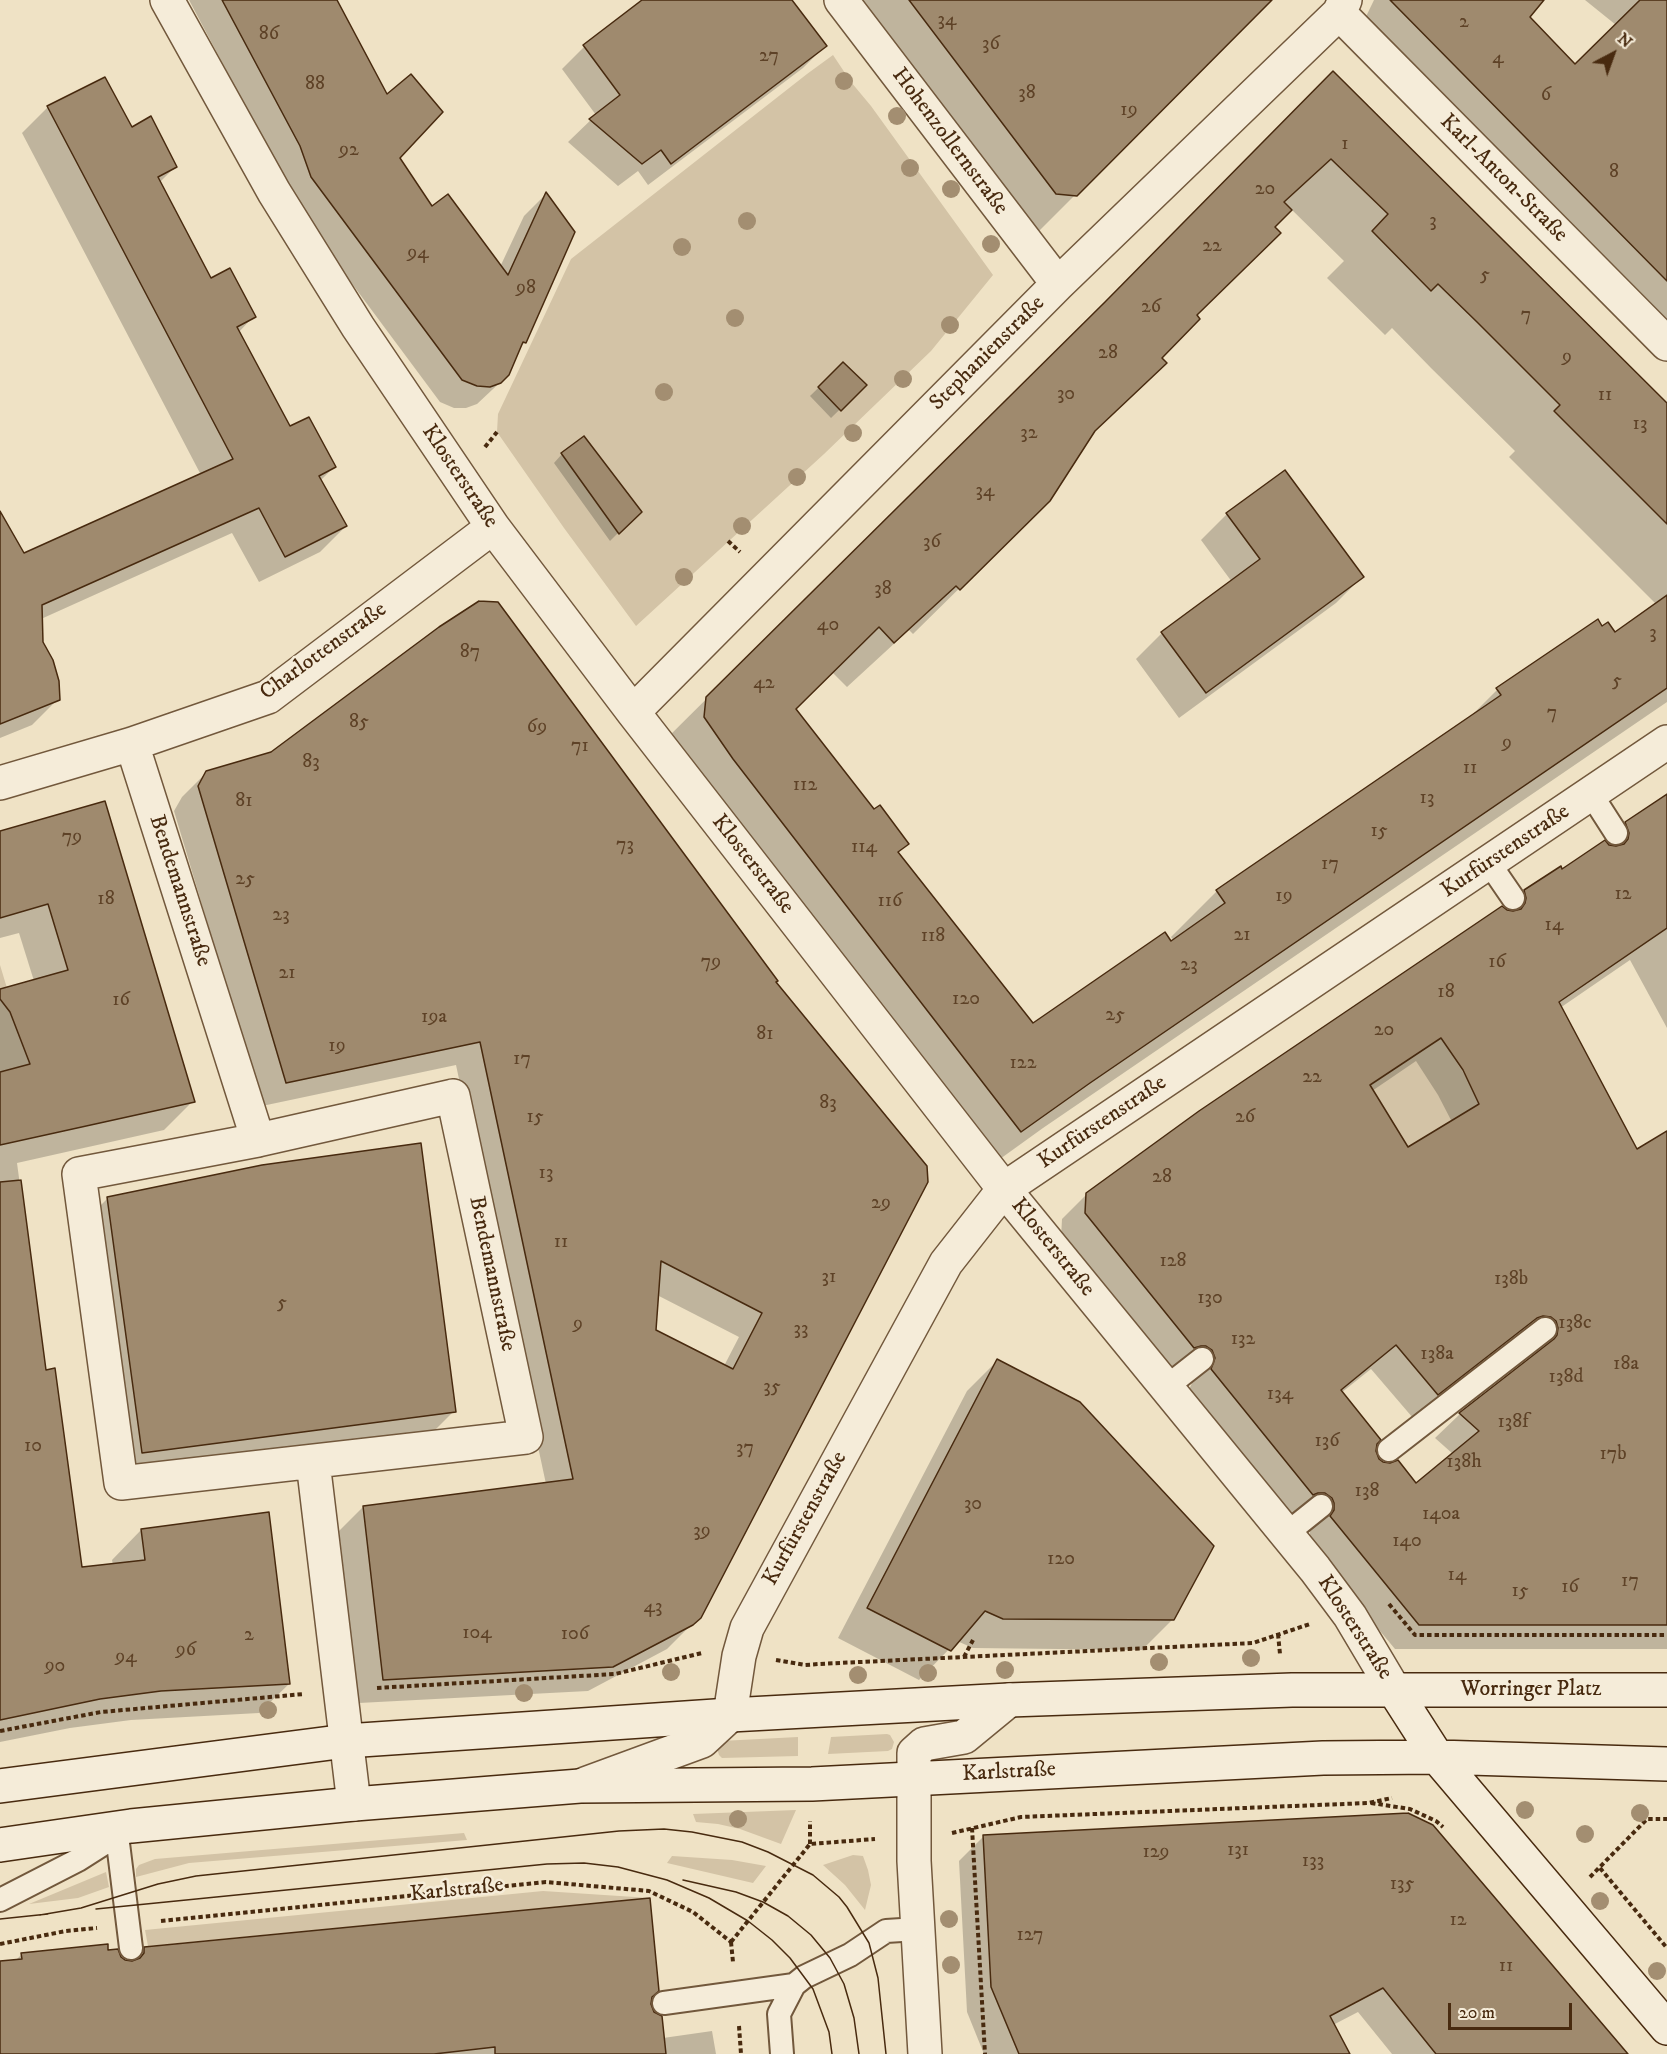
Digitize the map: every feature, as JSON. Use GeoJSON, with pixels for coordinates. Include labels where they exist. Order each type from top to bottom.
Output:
{"type":"FeatureCollection","features":[{"type":"Feature","properties":{"kind":"street","name":"Klosterstraße"},"geometry":{"type":"LineString","coordinates":[[167,0],[274,192],[358,327],[493,528],[1004,1190],[1286,1534],[1350,1616],[1437,1757],[1667,2028]]}},
{"type":"Feature","properties":{"kind":"street","name":"Hohenzollernstraße"},"geometry":{"type":"LineString","coordinates":[[841,0],[1058,284]]}},
{"type":"Feature","properties":{"kind":"street","name":"Stephanienstraße"},"geometry":{"type":"LineString","coordinates":[[633,712],[1058,284],[1342,7]]}},
{"type":"Feature","properties":{"kind":"street","name":"Karl-Anton-Straße"},"geometry":{"type":"LineString","coordinates":[[1342,7],[1667,344]]}},
{"type":"Feature","properties":{"kind":"street","name":"Charlottenstraße"},"geometry":{"type":"LineString","coordinates":[[0,783],[132,744],[268,698],[493,528]]}},
{"type":"Feature","properties":{"kind":"street","name":"Kurfürstenstraße"},"geometry":{"type":"LineString","coordinates":[[730,1715],[739,1656],[747,1628],[946,1263],[1004,1190],[1667,742]]}},
{"type":"Feature","properties":{"kind":"street","name":"Bendemannstraße"},"geometry":{"type":"LineString","coordinates":[[132,744],[258,1140]]}},
{"type":"Feature","properties":{"kind":"street","name":"Bendemannstraße"},"geometry":{"type":"LineString","coordinates":[[453,1096],[526,1437],[121,1483],[79,1174],[258,1140],[453,1096]]}},
{"type":"Feature","properties":{"kind":"street"},"geometry":{"type":"LineString","coordinates":[[313,1462],[354,1804]]}},
{"type":"Feature","properties":{"kind":"street"},"geometry":{"type":"LineString","coordinates":[[0,1786],[346,1741],[730,1715],[1009,1700],[1292,1690],[1394,1690]]}},
{"type":"Feature","properties":{"kind":"street","name":"Worringer Platz"},"geometry":{"type":"LineString","coordinates":[[1394,1690],[1667,1690]]}},
{"type":"Feature","properties":{"kind":"street"},"geometry":{"type":"LineString","coordinates":[[925,2054],[914,1861],[914,1753],[924,1744],[964,1737],[1009,1700]]}},
{"type":"Feature","properties":{"kind":"street","name":"Karlstraße"},"geometry":{"type":"LineString","coordinates":[[580,1786],[702,1741],[730,1715]]}},
{"type":"Feature","properties":{"kind":"street"},"geometry":{"type":"LineString","coordinates":[[1437,1757],[1667,1764]]}},
{"type":"Feature","properties":{"kind":"street","name":"Karlstraße"},"geometry":{"type":"LineString","coordinates":[[0,1845],[354,1804],[580,1786],[812,1784],[1323,1758],[1437,1757]]}},
{"type":"Feature","properties":{"kind":"lane"},"geometry":{"type":"LineString","coordinates":[[1590,794],[1616,833]]}},
{"type":"Feature","properties":{"kind":"lane"},"geometry":{"type":"LineString","coordinates":[[1489,863],[1513,898]]}},
{"type":"Feature","properties":{"kind":"lane"},"geometry":{"type":"LineString","coordinates":[[1389,1450],[1545,1329]]}},
{"type":"Feature","properties":{"kind":"lane"},"geometry":{"type":"LineString","coordinates":[[1165,1388],[1202,1359]]}},
{"type":"Feature","properties":{"kind":"lane"},"geometry":{"type":"LineString","coordinates":[[1286,1534],[1321,1506]]}},
{"type":"Feature","properties":{"kind":"lane"},"geometry":{"type":"LineString","coordinates":[[0,1900],[78,1860],[124,1831],[131,1948]]}},
{"type":"Feature","properties":{"kind":"lane"},"geometry":{"type":"LineString","coordinates":[[782,2054],[779,2014],[794,1985],[804,1977],[850,1955],[886,1931],[918,1929]]}},
{"type":"Feature","properties":{"kind":"lane"},"geometry":{"type":"LineString","coordinates":[[664,2003],[794,1985]]}},
{"type":"Feature","properties":{"kind":"path"},"geometry":{"type":"LineString","coordinates":[[1383,1609],[1390,1604],[1415,1635],[1521,1638],[1667,1635]]}},
{"type":"Feature","properties":{"kind":"path"},"geometry":{"type":"LineString","coordinates":[[775,1659],[805,1665],[1253,1643],[1316,1623]]}},
{"type":"Feature","properties":{"kind":"path"},"geometry":{"type":"LineString","coordinates":[[1278,1634],[1282,1663]]}},
{"type":"Feature","properties":{"kind":"path"},"geometry":{"type":"LineString","coordinates":[[964,1657],[973,1640]]}},
{"type":"Feature","properties":{"kind":"path"},"geometry":{"type":"LineString","coordinates":[[366,1689],[615,1674],[703,1653]]}},
{"type":"Feature","properties":{"kind":"path"},"geometry":{"type":"LineString","coordinates":[[0,1731],[101,1712],[312,1694]]}},
{"type":"Feature","properties":{"kind":"path","name":"Karlstraße"},"geometry":{"type":"LineString","coordinates":[[950,1833],[1021,1817],[1368,1803],[1399,1796]]}},
{"type":"Feature","properties":{"kind":"path"},"geometry":{"type":"LineString","coordinates":[[810,1812],[810,1844],[854,1841]]}},
{"type":"Feature","properties":{"kind":"path"},"geometry":{"type":"LineString","coordinates":[[1667,1819],[1647,1819],[1600,1868],[1667,1948]]}},
{"type":"Feature","properties":{"kind":"path"},"geometry":{"type":"LineString","coordinates":[[972,1828],[985,2054]]}},
{"type":"Feature","properties":{"kind":"path","name":"Karlstraße"},"geometry":{"type":"LineString","coordinates":[[0,1944],[66,1931],[546,1882],[649,1891],[693,1912],[731,1942],[810,1844]]}},
{"type":"Feature","properties":{"kind":"shaded area"},"geometry":{"type":"Polygon","coordinates":[[[833,55],[993,275],[931,351],[824,454],[636,626],[497,432],[498,414],[571,259],[833,55]]]}},
{"type":"Feature","properties":{"kind":"shaded area"},"geometry":{"type":"Polygon","coordinates":[[[0,965],[30,1064],[0,1072],[0,965]]]}},
{"type":"Feature","properties":{"kind":"shaded area"},"geometry":{"type":"Polygon","coordinates":[[[1441,1038],[1468,1080],[1517,1047],[1480,1103],[1408,1147],[1369,1086],[1441,1038]]]}},
{"type":"Feature","properties":{"kind":"shaded area"},"geometry":{"type":"Polygon","coordinates":[[[887,1734],[894,1742],[892,1749],[888,1751],[828,1754],[831,1737],[887,1734]]]}},
{"type":"Feature","properties":{"kind":"shaded area"},"geometry":{"type":"Polygon","coordinates":[[[798,1737],[798,1756],[722,1758],[717,1748],[721,1741],[798,1737]]]}},
{"type":"Feature","properties":{"kind":"shaded area"},"geometry":{"type":"Polygon","coordinates":[[[796,1810],[781,1844],[740,1829],[696,1822],[693,1814],[796,1810]]]}},
{"type":"Feature","properties":{"kind":"shaded area"},"geometry":{"type":"Polygon","coordinates":[[[464,1833],[467,1840],[189,1863],[136,1877],[136,1869],[139,1865],[155,1859],[464,1833]]]}},
{"type":"Feature","properties":{"kind":"shaded area"},"geometry":{"type":"Polygon","coordinates":[[[853,1855],[863,1856],[868,1870],[871,1885],[865,1910],[845,1885],[823,1865],[853,1855]]]}},
{"type":"Feature","properties":{"kind":"shaded area"},"geometry":{"type":"Polygon","coordinates":[[[672,1856],[732,1860],[766,1866],[753,1883],[667,1863],[672,1856]]]}},
{"type":"Feature","properties":{"kind":"shaded area"},"geometry":{"type":"Polygon","coordinates":[[[106,1872],[109,1887],[78,1898],[29,1904],[106,1872]]]}},
{"type":"Feature","properties":{"kind":"shaded area"},"geometry":{"type":"Polygon","coordinates":[[[543,1891],[650,1898],[148,1946],[145,1930],[543,1891]]]}},
{"type":"Feature","properties":{"kind":"building"},"geometry":{"type":"Polygon","coordinates":[[[222,0],[337,0],[387,94],[411,74],[443,112],[400,158],[432,206],[448,194],[508,275],[546,192],[575,232],[526,343],[523,342],[509,375],[501,383],[490,387],[477,386],[462,380],[311,177],[300,146],[222,0]]]}},
{"type":"Feature","properties":{"kind":"building"},"geometry":{"type":"Polygon","coordinates":[[[642,0],[792,0],[827,46],[671,164],[661,150],[642,164],[589,119],[620,95],[583,45],[642,0]]]}},
{"type":"Feature","properties":{"kind":"building"},"geometry":{"type":"Polygon","coordinates":[[[909,0],[1272,0],[1077,196],[1056,194],[909,0]]]}},
{"type":"Feature","properties":{"kind":"building"},"geometry":{"type":"Polygon","coordinates":[[[1390,0],[1544,0],[1530,17],[1575,64],[1640,0],[1667,0],[1667,281],[1390,0]]]}},
{"type":"Feature","properties":{"kind":"building"},"geometry":{"type":"Polygon","coordinates":[[[1333,71],[1667,403],[1667,524],[1554,411],[1560,405],[1477,322],[1438,284],[1431,291],[1372,231],[1388,214],[1331,159],[1284,202],[1292,210],[1275,227],[1281,233],[1197,315],[1200,319],[1162,358],[1167,363],[1095,431],[1050,501],[960,590],[956,586],[894,643],[879,627],[796,709],[874,809],[880,805],[909,844],[898,852],[1033,1023],[1165,932],[1171,941],[1225,903],[1216,890],[1501,695],[1496,688],[1598,619],[1602,626],[1608,622],[1615,632],[1667,595],[1667,688],[1021,1132],[733,759],[704,717],[706,697],[1105,302],[1333,71]]]}},
{"type":"Feature","properties":{"kind":"building"},"geometry":{"type":"Polygon","coordinates":[[[105,77],[132,127],[151,116],[177,167],[158,177],[211,278],[230,268],[256,317],[237,327],[290,426],[309,417],[336,467],[319,476],[347,526],[285,557],[259,508],[42,605],[43,642],[53,660],[59,681],[60,700],[0,724],[0,511],[24,553],[233,459],[47,106],[105,77]]]}},
{"type":"Feature","properties":{"kind":"building"},"geometry":{"type":"Polygon","coordinates":[[[843,362],[867,385],[841,411],[818,387],[843,362]]]}},
{"type":"Feature","properties":{"kind":"building"},"geometry":{"type":"Polygon","coordinates":[[[584,436],[642,512],[619,534],[561,453],[584,436]]]}},
{"type":"Feature","properties":{"kind":"building"},"geometry":{"type":"Polygon","coordinates":[[[1285,470],[1364,577],[1206,693],[1161,632],[1260,559],[1226,513],[1285,470]]]}},
{"type":"Feature","properties":{"kind":"building"},"geometry":{"type":"Polygon","coordinates":[[[479,601],[498,602],[778,981],[776,982],[927,1166],[928,1182],[701,1618],[693,1625],[613,1667],[383,1680],[363,1506],[573,1479],[480,1042],[286,1083],[198,786],[206,771],[271,752],[439,627],[479,601]],[[661,1261],[656,1330],[733,1369],[762,1313],[661,1261]]]}},
{"type":"Feature","properties":{"kind":"building"},"geometry":{"type":"Polygon","coordinates":[[[1667,794],[1667,928],[1559,1002],[1637,1149],[1667,1131],[1667,1625],[1419,1625],[1330,1516],[1334,1510],[1332,1498],[1325,1493],[1313,1495],[1211,1369],[1215,1358],[1212,1350],[1206,1346],[1194,1348],[1085,1213],[1086,1193],[1199,1111],[1502,906],[1513,911],[1521,909],[1526,898],[1524,890],[1561,866],[1562,869],[1605,840],[1609,845],[1624,844],[1629,833],[1625,822],[1667,794]],[[1441,1038],[1370,1085],[1408,1147],[1479,1104],[1463,1070],[1441,1038]],[[1551,1317],[1537,1318],[1438,1395],[1396,1345],[1341,1390],[1381,1440],[1377,1444],[1376,1451],[1379,1459],[1390,1463],[1398,1460],[1416,1483],[1479,1431],[1459,1413],[1554,1339],[1558,1328],[1556,1321],[1551,1317]]]}},
{"type":"Feature","properties":{"kind":"building"},"geometry":{"type":"Polygon","coordinates":[[[105,801],[195,1102],[0,1145],[0,1072],[30,1064],[10,1012],[0,999],[0,989],[68,970],[48,904],[0,918],[0,831],[105,801]]]}},
{"type":"Feature","properties":{"kind":"building"},"geometry":{"type":"Polygon","coordinates":[[[421,1143],[456,1412],[142,1453],[107,1197],[262,1165],[421,1143]]]}},
{"type":"Feature","properties":{"kind":"building"},"geometry":{"type":"Polygon","coordinates":[[[21,1180],[46,1370],[55,1368],[82,1567],[145,1560],[141,1529],[269,1512],[290,1684],[161,1691],[100,1699],[0,1720],[0,1182],[21,1180]]]}},
{"type":"Feature","properties":{"kind":"building"},"geometry":{"type":"Polygon","coordinates":[[[997,1359],[1080,1402],[1214,1546],[1174,1620],[1003,1619],[985,1611],[951,1651],[867,1608],[997,1359]]]}},
{"type":"Feature","properties":{"kind":"building"},"geometry":{"type":"Polygon","coordinates":[[[1408,1813],[1433,1825],[1628,2054],[1436,2054],[1383,1988],[1330,2016],[1350,2054],[1019,2054],[991,1987],[983,1835],[1408,1813]]]}},
{"type":"Feature","properties":{"kind":"building"},"geometry":{"type":"Polygon","coordinates":[[[650,1898],[659,1991],[652,1997],[651,2004],[654,2012],[662,2016],[666,2054],[495,2054],[495,2047],[434,2054],[0,2054],[0,1961],[22,1959],[21,1953],[108,1944],[108,1950],[118,1949],[121,1957],[132,1961],[140,1958],[144,1953],[144,1947],[650,1898]]]}},
{"type":"Feature","properties":{"kind":"tram line"},"geometry":{"type":"LineString","coordinates":[[40,1915],[81,1908],[158,1884],[196,1876],[619,1831],[664,1829],[692,1832],[742,1842],[768,1852],[813,1875],[839,1897],[869,1943],[878,1978],[886,2054]]}},
{"type":"Feature","properties":{"kind":"tram line"},"geometry":{"type":"LineString","coordinates":[[96,1909],[547,1864],[584,1863],[618,1867],[667,1880],[709,1898],[748,1921],[772,1940],[790,1958],[813,1989],[829,2032],[832,2054]]}},
{"type":"Feature","properties":{"kind":"tram line"},"geometry":{"type":"LineString","coordinates":[[683,1880],[736,1892],[763,1902],[788,1916],[811,1935],[830,1958],[844,1984],[854,2018],[859,2054]]}},
{"type":"Feature","properties":{"kind":"tram line"},"geometry":{"type":"LineString","coordinates":[[0,1919],[48,1914]]}}]}
